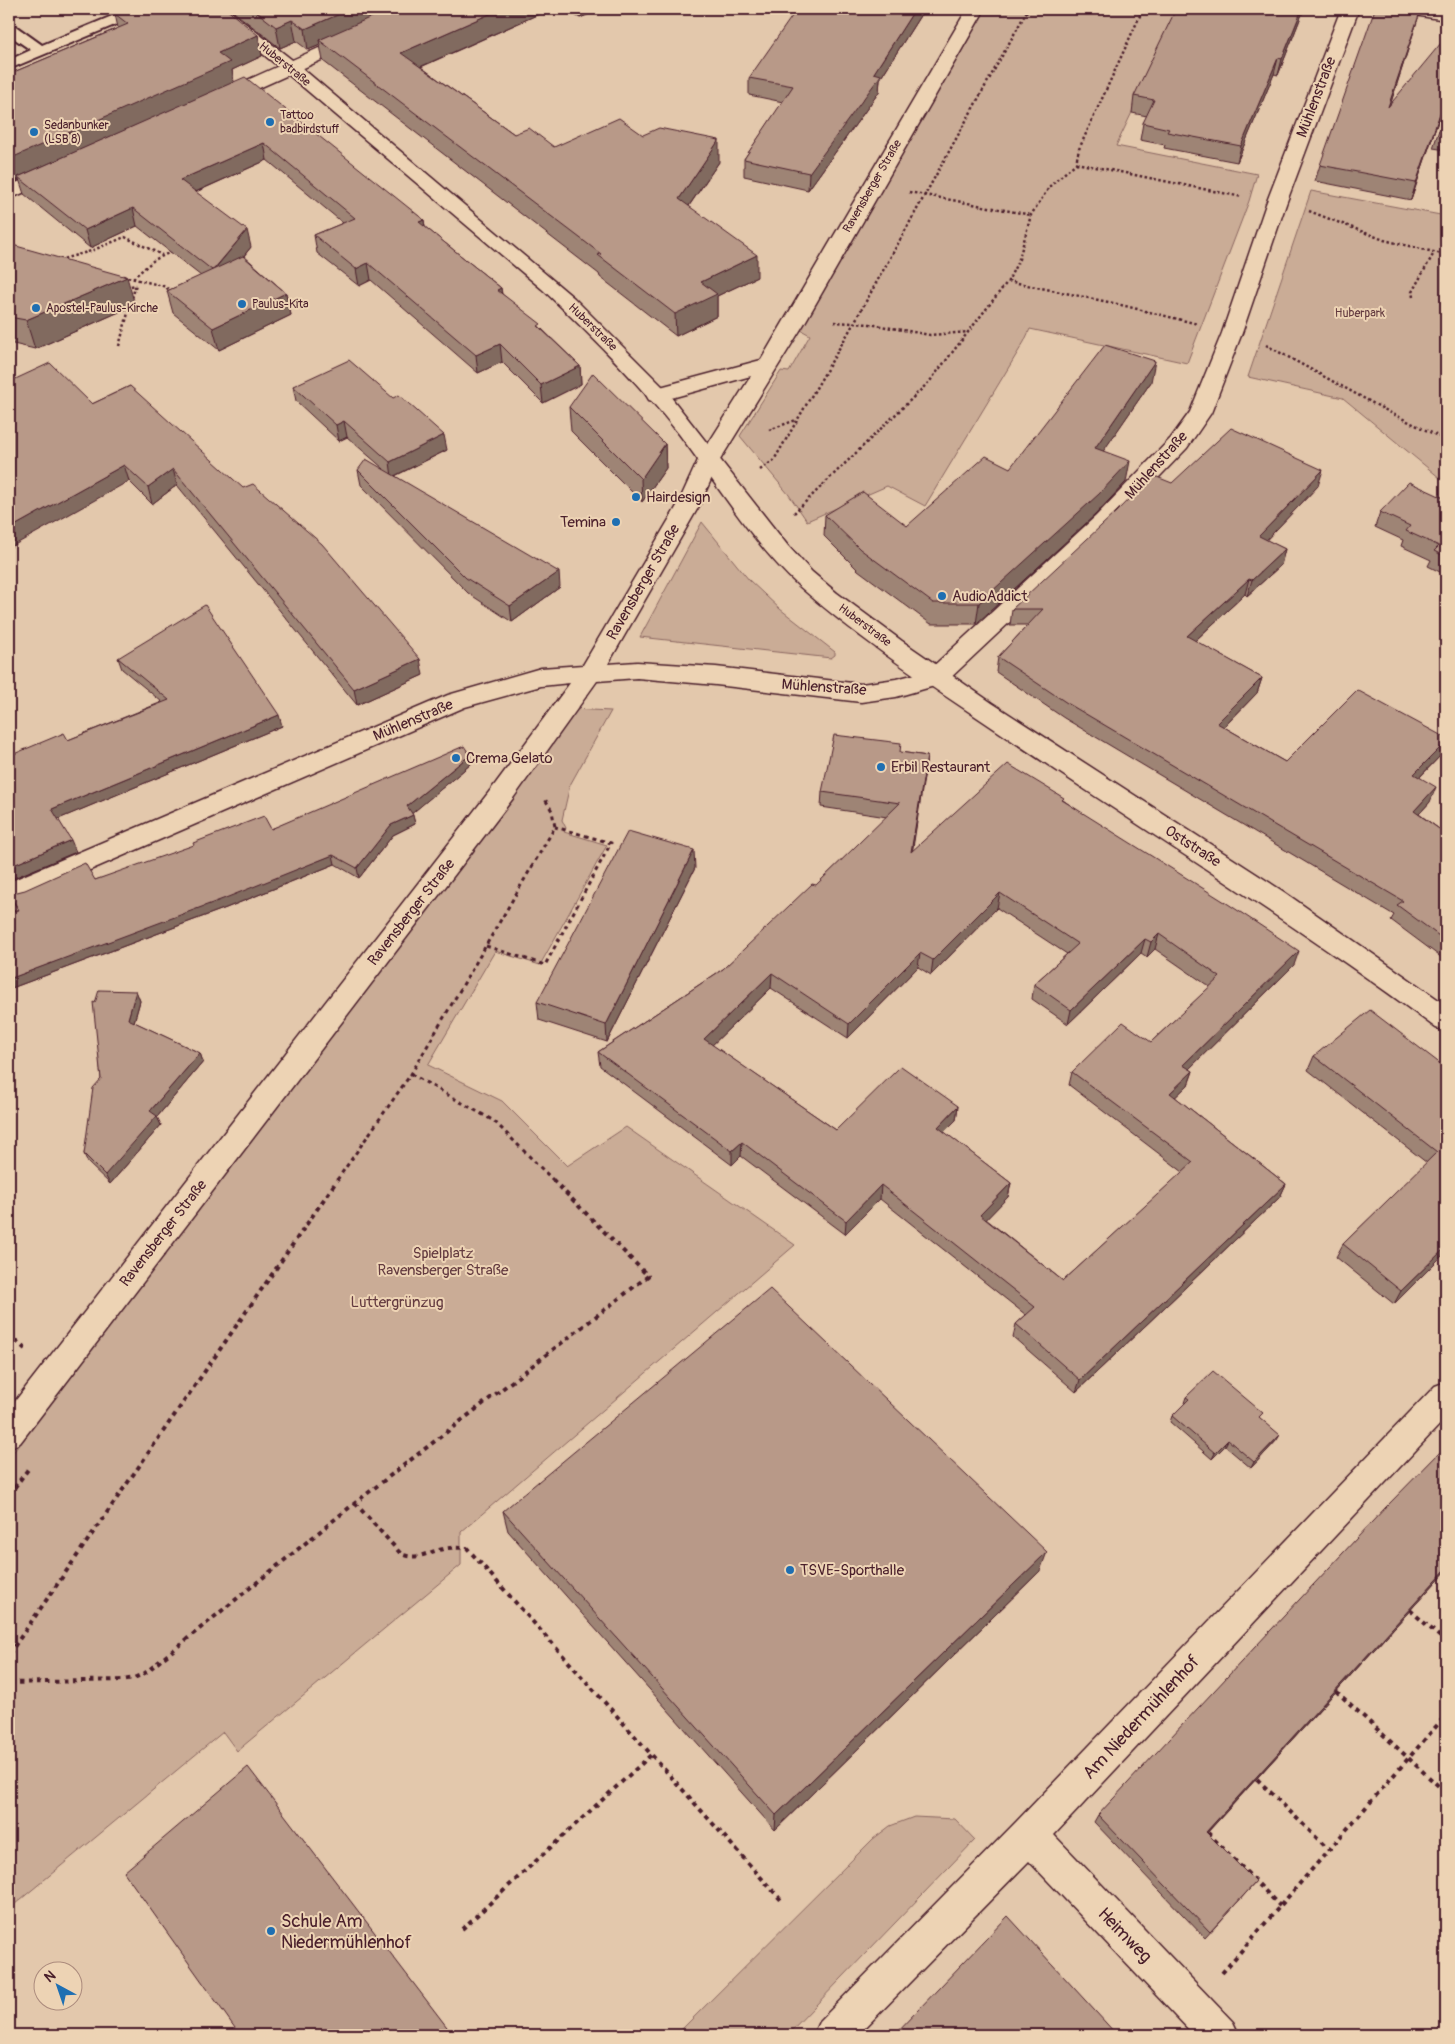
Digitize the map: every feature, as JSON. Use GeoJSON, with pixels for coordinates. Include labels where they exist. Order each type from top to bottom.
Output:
{"type":"FeatureCollection","features":[{"type":"Feature","properties":{"kind":"street","name":"Huberstraße"},"geometry":{"type":"LineString","coordinates":[[216,9],[290,67],[549,285],[626,358],[709,460],[767,536],[805,579],[880,637],[936,677]]}},
{"type":"Feature","properties":{"kind":"street"},"geometry":{"type":"LineString","coordinates":[[200,108],[420,9]]}},
{"type":"Feature","properties":{"kind":"street","name":"Ravensberger Straße"},"geometry":{"type":"LineString","coordinates":[[9,1433],[517,774],[591,672],[688,506],[709,460],[794,324],[872,186],[976,9]]}},
{"type":"Feature","properties":{"kind":"street","name":"Mühlenstraße"},"geometry":{"type":"LineString","coordinates":[[9,892],[28,886],[456,701],[541,677],[637,670],[716,676],[861,693],[896,688],[936,677],[1104,521],[1179,443],[1200,413],[1232,333],[1276,204],[1350,9]]}},
{"type":"Feature","properties":{"kind":"street"},"geometry":{"type":"LineString","coordinates":[[1408,9],[1446,15]]}},
{"type":"Feature","properties":{"kind":"street"},"geometry":{"type":"LineString","coordinates":[[9,193],[72,164]]}},
{"type":"Feature","properties":{"kind":"street"},"geometry":{"type":"LineString","coordinates":[[657,395],[769,364]]}},
{"type":"Feature","properties":{"kind":"street","name":"Oststraße"},"geometry":{"type":"LineString","coordinates":[[936,677],[1055,758],[1244,878],[1446,1020]]}},
{"type":"Feature","properties":{"kind":"street","name":"Am Niedermühlenhof"},"geometry":{"type":"LineString","coordinates":[[832,2035],[1029,1835],[1446,1396]]}},
{"type":"Feature","properties":{"kind":"street","name":"Heimweg"},"geometry":{"type":"LineString","coordinates":[[1029,1835],[1220,2035]]}},
{"type":"Feature","properties":{"kind":"lane"},"geometry":{"type":"LineString","coordinates":[[9,65],[141,9]]}},
{"type":"Feature","properties":{"kind":"lane"},"geometry":{"type":"LineString","coordinates":[[9,28],[41,51]]}},
{"type":"Feature","properties":{"kind":"path"},"geometry":{"type":"LineString","coordinates":[[727,484],[769,465],[774,460],[854,323],[1028,9]]}},
{"type":"Feature","properties":{"kind":"path"},"geometry":{"type":"LineString","coordinates":[[767,536],[808,501],[930,381],[1008,281],[1019,259],[1032,215],[1050,186],[1076,163],[1079,149],[1143,9]]}},
{"type":"Feature","properties":{"kind":"path"},"geometry":{"type":"LineString","coordinates":[[872,186],[1032,215]]}},
{"type":"Feature","properties":{"kind":"path"},"geometry":{"type":"LineString","coordinates":[[61,263],[52,262],[125,237],[162,255]]}},
{"type":"Feature","properties":{"kind":"path"},"geometry":{"type":"LineString","coordinates":[[133,278],[154,260],[180,248]]}},
{"type":"Feature","properties":{"kind":"path"},"geometry":{"type":"LineString","coordinates":[[1413,296],[1412,292],[1434,253]]}},
{"type":"Feature","properties":{"kind":"path"},"geometry":{"type":"LineString","coordinates":[[120,275],[163,286],[177,293]]}},
{"type":"Feature","properties":{"kind":"path"},"geometry":{"type":"LineString","coordinates":[[119,346],[137,279]]}},
{"type":"Feature","properties":{"kind":"path"},"geometry":{"type":"LineString","coordinates":[[126,287],[136,285]]}},
{"type":"Feature","properties":{"kind":"path"},"geometry":{"type":"LineString","coordinates":[[794,324],[854,323],[930,335],[969,332]]}},
{"type":"Feature","properties":{"kind":"path"},"geometry":{"type":"LineString","coordinates":[[9,1654],[411,1074],[555,827],[552,811],[542,795],[517,774]]}},
{"type":"Feature","properties":{"kind":"path"},"geometry":{"type":"LineString","coordinates":[[486,946],[545,965],[611,843],[555,827]]}},
{"type":"Feature","properties":{"kind":"path"},"geometry":{"type":"LineString","coordinates":[[9,1683],[122,1680],[139,1676],[355,1502],[648,1276],[494,1120],[411,1074]]}},
{"type":"Feature","properties":{"kind":"path"},"geometry":{"type":"LineString","coordinates":[[355,1502],[400,1554],[409,1559],[420,1558],[446,1548],[467,1548],[781,1900]]}},
{"type":"Feature","properties":{"kind":"path"},"geometry":{"type":"LineString","coordinates":[[1410,1610],[1446,1642]]}},
{"type":"Feature","properties":{"kind":"path"},"geometry":{"type":"LineString","coordinates":[[1336,1691],[1446,1793]]}},
{"type":"Feature","properties":{"kind":"path"},"geometry":{"type":"LineString","coordinates":[[1193,2006],[1446,1715]]}},
{"type":"Feature","properties":{"kind":"path"},"geometry":{"type":"LineString","coordinates":[[462,1929],[651,1755]]}},
{"type":"Feature","properties":{"kind":"path"},"geometry":{"type":"LineString","coordinates":[[1257,1779],[1329,1850]]}},
{"type":"Feature","properties":{"kind":"path"},"geometry":{"type":"LineString","coordinates":[[1208,1833],[1280,1906]]}},
{"type":"Feature","properties":{"kind":"green space"},"geometry":{"type":"Polygon","coordinates":[[[986,9],[1181,9],[1116,146],[1257,174],[1249,201],[1187,363],[1030,329],[925,506],[887,486],[807,521],[789,495],[740,436],[781,371],[789,372],[810,335],[801,330],[986,9]]]}},
{"type":"Feature","properties":{"kind":"green space","name":"Huberpark"},"geometry":{"type":"Polygon","coordinates":[[[1311,191],[1446,216],[1446,483],[1343,398],[1248,377],[1311,191]]]}},
{"type":"Feature","properties":{"kind":"green space"},"geometry":{"type":"Polygon","coordinates":[[[702,522],[749,580],[780,609],[835,652],[835,655],[831,658],[640,637],[702,522]]]}},
{"type":"Feature","properties":{"kind":"green space","name":"Luttergrünzug"},"geometry":{"type":"Polygon","coordinates":[[[572,709],[611,711],[570,785],[562,820],[566,828],[564,832],[607,845],[540,965],[495,951],[428,1065],[502,1101],[567,1166],[626,1127],[795,1245],[461,1532],[461,1565],[237,1751],[223,1732],[9,1909],[9,1458],[572,709]]]}},
{"type":"Feature","properties":{"kind":"green space"},"geometry":{"type":"Polygon","coordinates":[[[914,1817],[955,1819],[975,1840],[787,2035],[676,2035],[873,1839],[890,1826],[914,1817]]]}},
{"type":"Feature","properties":{"kind":"building"},"geometry":{"type":"Polygon","coordinates":[[[128,9],[226,9],[258,35],[218,53],[230,62],[9,159],[9,74],[128,24],[115,14],[128,9]]]}},
{"type":"Feature","properties":{"kind":"building"},"geometry":{"type":"Polygon","coordinates":[[[253,9],[351,9],[305,29],[292,20],[276,27],[253,9]]]}},
{"type":"Feature","properties":{"kind":"building"},"geometry":{"type":"Polygon","coordinates":[[[390,9],[501,9],[401,53],[514,134],[529,128],[554,147],[619,118],[643,135],[659,128],[719,140],[679,199],[757,255],[701,282],[717,294],[675,314],[598,255],[601,254],[319,40],[390,9]]]}},
{"type":"Feature","properties":{"kind":"building"},"geometry":{"type":"Polygon","coordinates":[[[797,9],[915,9],[874,73],[881,75],[809,173],[744,159],[793,86],[749,78],[797,9]]]}},
{"type":"Feature","properties":{"kind":"building"},"geometry":{"type":"Polygon","coordinates":[[[1176,9],[1302,9],[1282,59],[1278,58],[1241,146],[1167,132],[1169,129],[1143,123],[1154,100],[1134,96],[1176,9]]]}},
{"type":"Feature","properties":{"kind":"building"},"geometry":{"type":"Polygon","coordinates":[[[1375,9],[1412,9],[1420,12],[1388,107],[1446,37],[1446,96],[1416,183],[1320,165],[1375,9]]]}},
{"type":"Feature","properties":{"kind":"building"},"geometry":{"type":"Polygon","coordinates":[[[245,77],[424,220],[419,222],[501,288],[497,290],[541,324],[538,326],[580,366],[541,385],[500,344],[476,355],[368,263],[356,269],[314,235],[355,218],[264,143],[180,180],[247,230],[212,270],[133,208],[85,230],[18,177],[245,77]]]}},
{"type":"Feature","properties":{"kind":"building"},"geometry":{"type":"Polygon","coordinates":[[[1446,124],[1446,132],[1439,130],[1446,124]]]}},
{"type":"Feature","properties":{"kind":"building"},"geometry":{"type":"Polygon","coordinates":[[[9,244],[127,277],[26,320],[9,317],[9,244]]]}},
{"type":"Feature","properties":{"kind":"building"},"geometry":{"type":"Polygon","coordinates":[[[243,256],[286,293],[213,328],[167,291],[243,256]]]}},
{"type":"Feature","properties":{"kind":"building"},"geometry":{"type":"Polygon","coordinates":[[[1105,345],[1155,361],[1095,448],[1130,461],[1099,494],[979,603],[933,603],[860,549],[825,515],[863,492],[907,526],[986,456],[1010,468],[1105,345]]]}},
{"type":"Feature","properties":{"kind":"building"},"geometry":{"type":"Polygon","coordinates":[[[349,360],[393,398],[399,395],[444,435],[390,462],[344,421],[336,425],[293,386],[349,360]]]}},
{"type":"Feature","properties":{"kind":"building"},"geometry":{"type":"Polygon","coordinates":[[[50,363],[92,404],[130,386],[243,488],[253,484],[322,544],[420,659],[354,689],[173,469],[148,487],[124,465],[9,529],[9,382],[50,363]]]}},
{"type":"Feature","properties":{"kind":"building"},"geometry":{"type":"Polygon","coordinates":[[[593,373],[665,444],[641,479],[569,407],[593,373]]]}},
{"type":"Feature","properties":{"kind":"building"},"geometry":{"type":"Polygon","coordinates":[[[1231,428],[1323,470],[1259,536],[1285,549],[1187,636],[1262,678],[1217,723],[1285,762],[1357,690],[1446,738],[1446,742],[1414,774],[1436,787],[1414,811],[1446,834],[1446,941],[1397,905],[1403,901],[1067,703],[998,657],[1043,609],[1012,609],[1116,512],[1152,475],[1172,483],[1231,428]]]}},
{"type":"Feature","properties":{"kind":"building"},"geometry":{"type":"Polygon","coordinates":[[[366,459],[559,572],[510,606],[466,578],[358,470],[366,459]]]}},
{"type":"Feature","properties":{"kind":"building"},"geometry":{"type":"Polygon","coordinates":[[[1409,482],[1446,499],[1446,557],[1434,551],[1439,546],[1406,531],[1410,526],[1380,512],[1409,482]]]}},
{"type":"Feature","properties":{"kind":"building"},"geometry":{"type":"Polygon","coordinates":[[[205,605],[279,715],[52,809],[71,840],[9,867],[9,756],[64,733],[68,740],[169,700],[118,658],[205,605]]]}},
{"type":"Feature","properties":{"kind":"building"},"geometry":{"type":"Polygon","coordinates":[[[834,735],[901,743],[900,752],[927,756],[911,852],[1008,764],[1064,798],[1062,800],[1299,951],[1183,1065],[1193,1071],[1170,1093],[1286,1184],[1080,1380],[1016,1324],[1035,1307],[881,1185],[846,1221],[742,1142],[732,1151],[598,1052],[723,969],[812,884],[816,885],[900,803],[822,792],[834,735]],[[1000,893],[933,960],[920,953],[849,1024],[772,973],[704,1039],[836,1130],[901,1066],[958,1106],[938,1127],[1011,1183],[980,1215],[1063,1281],[1193,1162],[1072,1072],[1123,1022],[1151,1042],[1220,977],[1159,934],[1151,942],[1145,939],[1071,1010],[1034,984],[1078,944],[1000,893]]]}},
{"type":"Feature","properties":{"kind":"building"},"geometry":{"type":"Polygon","coordinates":[[[464,746],[470,755],[407,806],[413,815],[391,825],[357,868],[333,855],[223,899],[9,979],[9,912],[19,910],[9,894],[25,890],[85,863],[95,880],[194,845],[193,843],[264,816],[271,829],[464,746]]]}},
{"type":"Feature","properties":{"kind":"building"},"geometry":{"type":"Polygon","coordinates":[[[628,831],[694,850],[606,1025],[537,1002],[628,831]]]}},
{"type":"Feature","properties":{"kind":"building"},"geometry":{"type":"Polygon","coordinates":[[[99,990],[136,991],[128,1019],[200,1053],[150,1111],[157,1116],[105,1175],[84,1154],[93,1088],[101,1079],[93,1002],[95,1003],[99,990]]]}},
{"type":"Feature","properties":{"kind":"building"},"geometry":{"type":"Polygon","coordinates":[[[1370,1010],[1446,1068],[1446,1247],[1401,1291],[1343,1244],[1437,1152],[1314,1056],[1370,1010]]]}},
{"type":"Feature","properties":{"kind":"building","name":"TSVE-Sporthalle"},"geometry":{"type":"Polygon","coordinates":[[[770,1289],[1047,1552],[776,1815],[503,1511],[770,1289]]]}},
{"type":"Feature","properties":{"kind":"building"},"geometry":{"type":"Polygon","coordinates":[[[1213,1371],[1263,1413],[1259,1417],[1280,1435],[1254,1462],[1228,1440],[1215,1453],[1172,1416],[1189,1399],[1186,1397],[1213,1371]]]}},
{"type":"Feature","properties":{"kind":"building"},"geometry":{"type":"Polygon","coordinates":[[[1446,1446],[1446,1569],[1206,1832],[1256,1882],[1210,1932],[1098,1815],[1386,1507],[1446,1446]]]}},
{"type":"Feature","properties":{"kind":"building","name":"Schule Am Niedermühlenhof"},"geometry":{"type":"Polygon","coordinates":[[[248,1767],[453,2035],[240,2035],[124,1872],[248,1767]]]}},
{"type":"Feature","properties":{"kind":"building"},"geometry":{"type":"Polygon","coordinates":[[[1008,1916],[1117,2035],[894,2035],[1008,1916]]]}},
{"type":"Feature","properties":{"kind":"place","name":"Tattoo badbirdstuff"},"geometry":{"type":"Point","coordinates":[270,122]}},
{"type":"Feature","properties":{"kind":"place","name":"Sedanbunker (LSB 8)"},"geometry":{"type":"Point","coordinates":[34,132]}},
{"type":"Feature","properties":{"kind":"place","name":"Paulus-Kita"},"geometry":{"type":"Point","coordinates":[242,304]}},
{"type":"Feature","properties":{"kind":"place","name":"Apostel-Paulus-Kirche"},"geometry":{"type":"Point","coordinates":[36,308]}},
{"type":"Feature","properties":{"kind":"place","name":"Hairdesign"},"geometry":{"type":"Point","coordinates":[636,497]}},
{"type":"Feature","properties":{"kind":"place","name":"Temina"},"geometry":{"type":"Point","coordinates":[616,522]}},
{"type":"Feature","properties":{"kind":"place","name":"AudioAddict"},"geometry":{"type":"Point","coordinates":[942,596]}},
{"type":"Feature","properties":{"kind":"place","name":"Crema Gelato"},"geometry":{"type":"Point","coordinates":[456,758]}},
{"type":"Feature","properties":{"kind":"place","name":"Erbil Restaurant"},"geometry":{"type":"Point","coordinates":[881,767]}},
{"type":"Feature","properties":{"kind":"place","name":"TSVE-Sporthalle"},"geometry":{"type":"Point","coordinates":[790,1570]}},
{"type":"Feature","properties":{"kind":"place","name":"Schule Am Niedermühlenhof"},"geometry":{"type":"Point","coordinates":[271,1931]}},
{"type":"Feature","properties":{"kind":"park label","name":"Spielplatz Ravensberger Straße"},"geometry":{"type":"Point","coordinates":[443,1262]}}]}
